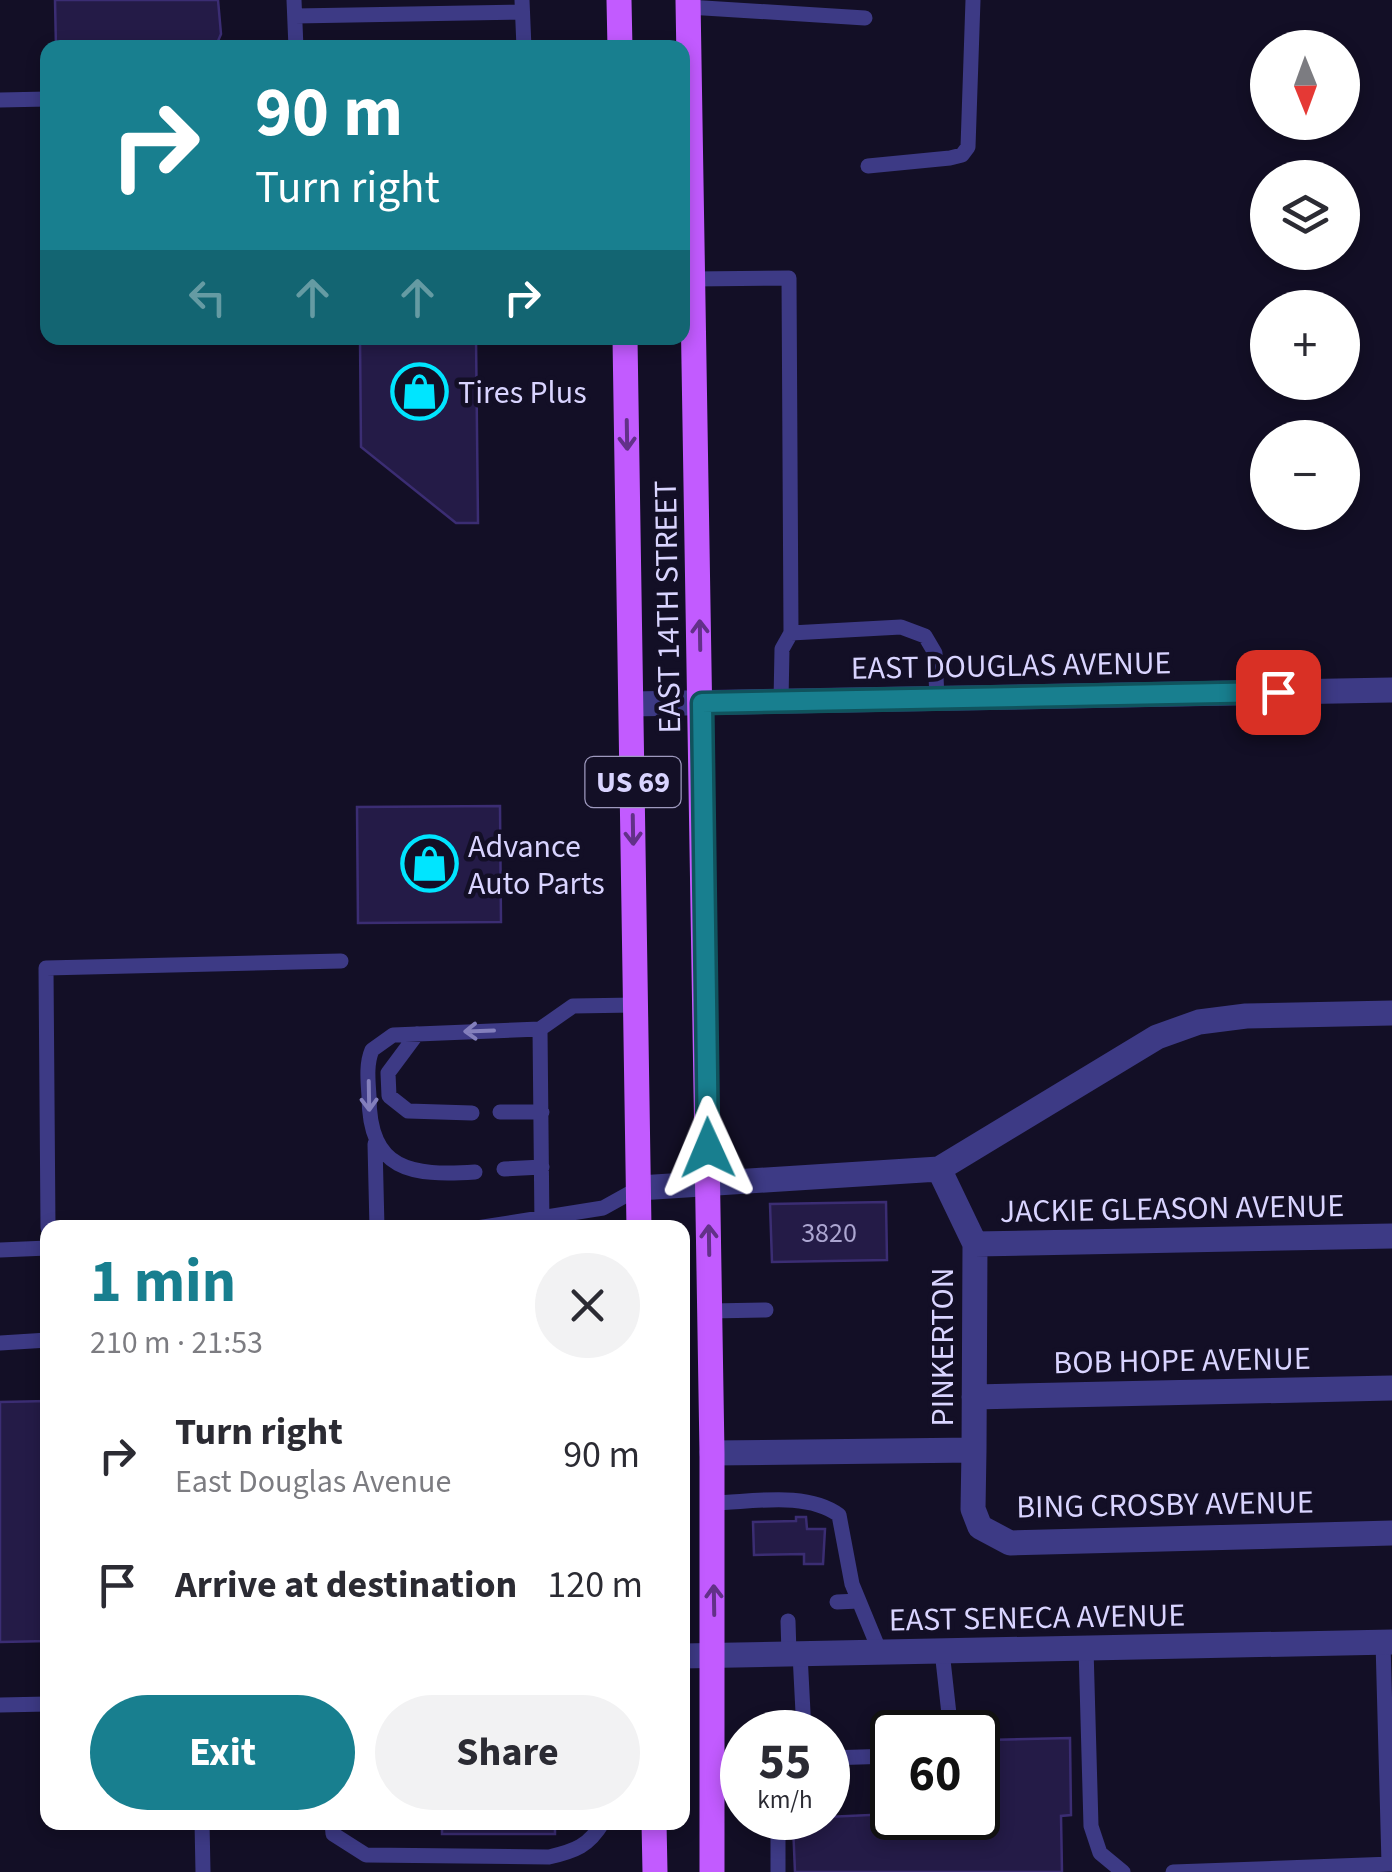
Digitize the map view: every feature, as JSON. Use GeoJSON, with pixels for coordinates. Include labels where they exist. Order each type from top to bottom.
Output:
{"type":"FeatureCollection","features":[{"type":"Feature","properties":{"kind":"main road"},"geometry":{"type":"LineString","coordinates":[[619,0],[620,40]]}},
{"type":"Feature","properties":{"kind":"main road","name":"EAST 14TH STREET"},"geometry":{"type":"LineString","coordinates":[[688,3],[689,40]]}},
{"type":"Feature","properties":{"kind":"main road","name":"EAST 14TH STREET"},"geometry":{"type":"LineString","coordinates":[[690,113],[715,1656],[712,1872]]}},
{"type":"Feature","properties":{"kind":"main road","name":"EAST 14TH STREET"},"geometry":{"type":"LineString","coordinates":[[626,345],[639,1220]]}},
{"type":"Feature","properties":{"kind":"main road"},"geometry":{"type":"LineString","coordinates":[[654,1830],[656,1872]]}},
{"type":"Feature","properties":{"kind":"street","name":"EAST DOUGLAS AVENUE"},"geometry":{"type":"LineString","coordinates":[[632,704],[1392,690]]}},
{"type":"Feature","properties":{"kind":"street"},"geometry":{"type":"LineString","coordinates":[[639,1188],[940,1170],[1156,1036],[1199,1022],[1246,1016],[1392,1013]]}},
{"type":"Feature","properties":{"kind":"street","name":"JACKIE GLEASON AVENUE"},"geometry":{"type":"LineString","coordinates":[[940,1170],[975,1244],[1392,1236]]}},
{"type":"Feature","properties":{"kind":"street","name":"PINKERTON"},"geometry":{"type":"LineString","coordinates":[[974,1450],[975,1244]]}},
{"type":"Feature","properties":{"kind":"street","name":"BOB HOPE AVENUE"},"geometry":{"type":"LineString","coordinates":[[974,1397],[1392,1388]]}},
{"type":"Feature","properties":{"kind":"street"},"geometry":{"type":"LineString","coordinates":[[712,1452],[974,1450]]}},
{"type":"Feature","properties":{"kind":"street","name":"BING CROSBY AVENUE"},"geometry":{"type":"LineString","coordinates":[[974,1450],[973,1509],[980,1527],[1010,1543],[1392,1532]]}},
{"type":"Feature","properties":{"kind":"street","name":"EAST SENECA AVENUE"},"geometry":{"type":"LineString","coordinates":[[690,1656],[1388,1642]]}},
{"type":"Feature","properties":{"kind":"lane"},"geometry":{"type":"LineString","coordinates":[[868,166],[950,158],[962,155],[968,147],[972,0]]}},
{"type":"Feature","properties":{"kind":"lane"},"geometry":{"type":"LineString","coordinates":[[688,3],[865,18]]}},
{"type":"Feature","properties":{"kind":"lane"},"geometry":{"type":"LineString","coordinates":[[296,40],[294,8],[522,6],[524,40]]}},
{"type":"Feature","properties":{"kind":"lane"},"geometry":{"type":"LineString","coordinates":[[0,100],[40,99]]}},
{"type":"Feature","properties":{"kind":"lane"},"geometry":{"type":"LineString","coordinates":[[693,279],[790,278],[791,633],[782,649],[781,702]]}},
{"type":"Feature","properties":{"kind":"lane"},"geometry":{"type":"LineString","coordinates":[[791,633],[902,627],[926,636],[935,653],[937,699]]}},
{"type":"Feature","properties":{"kind":"lane"},"geometry":{"type":"LineString","coordinates":[[48,1220],[46,968],[341,962]]}},
{"type":"Feature","properties":{"kind":"lane"},"geometry":{"type":"LineString","coordinates":[[377,1220],[375,1144],[369,1123],[372,1050],[393,1035],[540,1029],[573,1006],[636,1006]]}},
{"type":"Feature","properties":{"kind":"lane"},"geometry":{"type":"LineString","coordinates":[[540,1029],[542,1220]]}},
{"type":"Feature","properties":{"kind":"lane"},"geometry":{"type":"LineString","coordinates":[[417,1034],[388,1073],[390,1096],[408,1111],[472,1113]]}},
{"type":"Feature","properties":{"kind":"lane"},"geometry":{"type":"LineString","coordinates":[[500,1112],[542,1112]]}},
{"type":"Feature","properties":{"kind":"lane"},"geometry":{"type":"LineString","coordinates":[[375,1144],[403,1166],[430,1174],[474,1172]]}},
{"type":"Feature","properties":{"kind":"lane"},"geometry":{"type":"LineString","coordinates":[[504,1169],[542,1167]]}},
{"type":"Feature","properties":{"kind":"lane"},"geometry":{"type":"LineString","coordinates":[[551,1220],[603,1208],[639,1188]]}},
{"type":"Feature","properties":{"kind":"lane"},"geometry":{"type":"LineString","coordinates":[[0,1250],[40,1248]]}},
{"type":"Feature","properties":{"kind":"lane"},"geometry":{"type":"LineString","coordinates":[[710,1311],[766,1310]]}},
{"type":"Feature","properties":{"kind":"lane"},"geometry":{"type":"LineString","coordinates":[[0,1342],[40,1340]]}},
{"type":"Feature","properties":{"kind":"lane"},"geometry":{"type":"LineString","coordinates":[[713,1503],[825,1505],[839,1516],[858,1601],[880,1652]]}},
{"type":"Feature","properties":{"kind":"lane"},"geometry":{"type":"LineString","coordinates":[[837,1602],[858,1601]]}},
{"type":"Feature","properties":{"kind":"lane"},"geometry":{"type":"LineString","coordinates":[[788,1620],[801,1710]]}},
{"type":"Feature","properties":{"kind":"lane"},"geometry":{"type":"LineString","coordinates":[[1173,1872],[1390,1864],[1388,1642]]}},
{"type":"Feature","properties":{"kind":"lane"},"geometry":{"type":"LineString","coordinates":[[1086,1648],[1091,1826],[1100,1853],[1123,1872]]}},
{"type":"Feature","properties":{"kind":"lane"},"geometry":{"type":"LineString","coordinates":[[942,1651],[949,1710]]}},
{"type":"Feature","properties":{"kind":"lane"},"geometry":{"type":"LineString","coordinates":[[0,1705],[40,1704]]}},
{"type":"Feature","properties":{"kind":"lane"},"geometry":{"type":"LineString","coordinates":[[202,1830],[203,1872]]}},
{"type":"Feature","properties":{"kind":"lane"},"geometry":{"type":"LineString","coordinates":[[332,1830],[332,1834],[366,1855],[549,1857],[578,1850],[598,1830]]}},
{"type":"Feature","properties":{"kind":"lane"},"geometry":{"type":"LineString","coordinates":[[778,1840],[778,1872]]}},
{"type":"Feature","properties":{"kind":"building"},"geometry":{"type":"Polygon","coordinates":[[[55,0],[218,0],[218,40],[56,40],[55,0]]]}},
{"type":"Feature","properties":{"kind":"building","name":"Tires Plus"},"geometry":{"type":"Polygon","coordinates":[[[360,345],[476,345],[478,523],[456,523],[361,447],[360,345]]]}},
{"type":"Feature","properties":{"kind":"building","name":"Advance Auto Parts"},"geometry":{"type":"Polygon","coordinates":[[[500,806],[501,922],[358,923],[357,807],[500,806]]]}},
{"type":"Feature","properties":{"kind":"building"},"geometry":{"type":"Polygon","coordinates":[[[886,1202],[887,1260],[772,1262],[770,1204],[886,1202]]]}},
{"type":"Feature","properties":{"kind":"building"},"geometry":{"type":"Polygon","coordinates":[[[40,1401],[40,1641],[0,1642],[0,1402],[40,1401]]]}},
{"type":"Feature","properties":{"kind":"building"},"geometry":{"type":"Polygon","coordinates":[[[796,1517],[806,1517],[807,1529],[825,1529],[823,1564],[804,1564],[804,1554],[754,1555],[753,1522],[796,1521],[796,1517]]]}},
{"type":"Feature","properties":{"kind":"building"},"geometry":{"type":"Polygon","coordinates":[[[1070,1738],[1071,1815],[1061,1816],[1062,1872],[795,1872],[794,1840],[850,1840],[850,1816],[870,1815],[870,1840],[1000,1840],[1000,1740],[1070,1738]]]}},
{"type":"Feature","properties":{"kind":"building"},"geometry":{"type":"Polygon","coordinates":[[[442,1830],[555,1830],[555,1834],[442,1834],[442,1830]]]}},
{"type":"Feature","properties":{"kind":"place","name":"Tires Plus"},"geometry":{"type":"Point","coordinates":[419,392]}},
{"type":"Feature","properties":{"kind":"place","name":"Advance Auto Parts"},"geometry":{"type":"Point","coordinates":[429,864]}},
{"type":"Feature","properties":{"kind":"route"},"geometry":{"type":"LineString","coordinates":[[708,1148],[702,703],[1278,692]]}}]}
